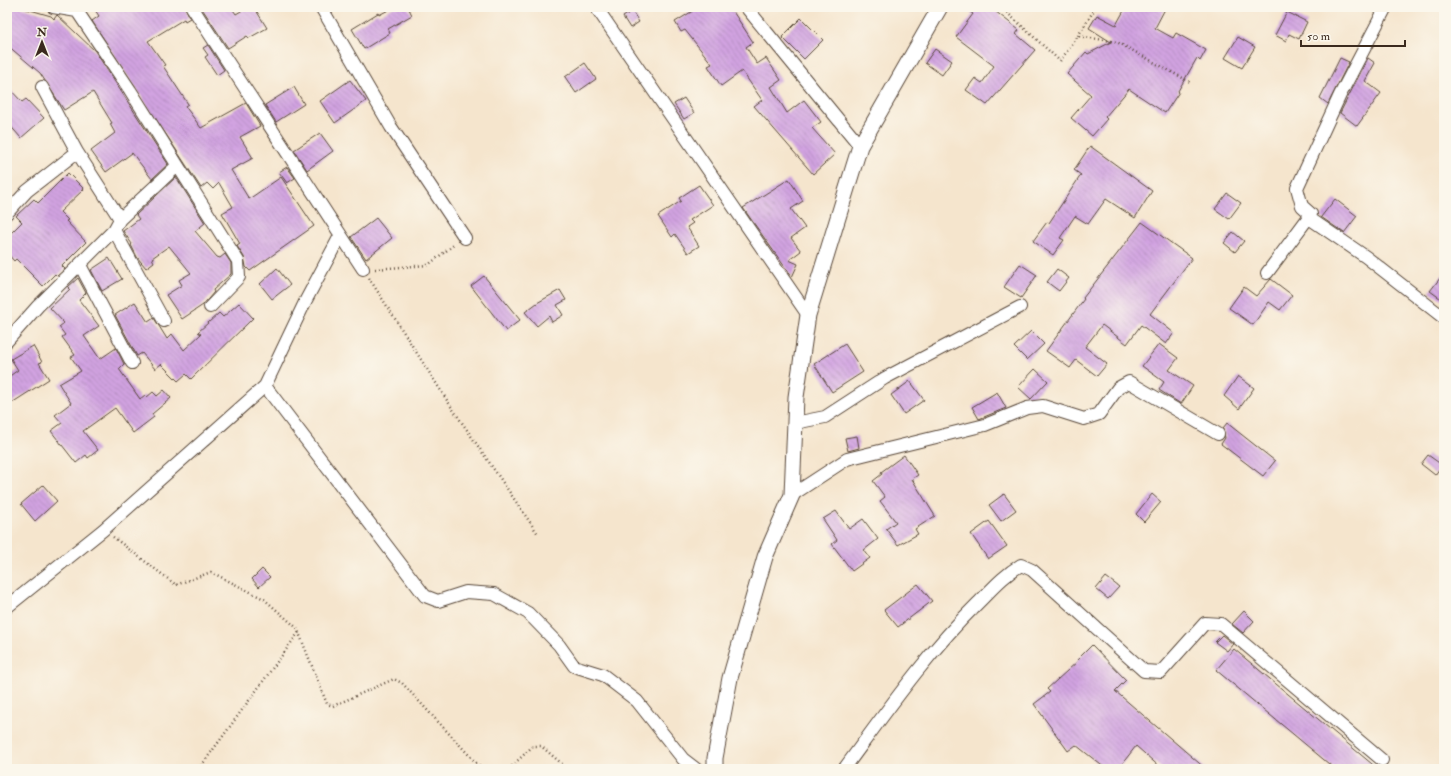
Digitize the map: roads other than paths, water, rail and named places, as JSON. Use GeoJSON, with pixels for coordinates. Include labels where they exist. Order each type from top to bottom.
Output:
{"type":"FeatureCollection","features":[{"type":"Feature","properties":{"kind":"street"},"geometry":{"type":"LineString","coordinates":[[53,7],[80,9],[177,166],[238,261],[240,277],[210,307]]}},
{"type":"Feature","properties":{"kind":"street"},"geometry":{"type":"LineString","coordinates":[[192,7],[340,236],[363,269]]}},
{"type":"Feature","properties":{"kind":"street"},"geometry":{"type":"LineString","coordinates":[[321,7],[391,126],[465,238]]}},
{"type":"Feature","properties":{"kind":"street"},"geometry":{"type":"LineString","coordinates":[[596,7],[808,315]]}},
{"type":"Feature","properties":{"kind":"street"},"geometry":{"type":"LineString","coordinates":[[746,7],[860,146]]}},
{"type":"Feature","properties":{"kind":"street"},"geometry":{"type":"LineString","coordinates":[[715,769],[715,758],[730,678],[765,557],[792,495],[796,397],[808,315],[860,146],[940,7]]}},
{"type":"Feature","properties":{"kind":"street"},"geometry":{"type":"LineString","coordinates":[[1267,273],[1312,214],[1302,206],[1297,188],[1340,95],[1386,7]]}},
{"type":"Feature","properties":{"kind":"street"},"geometry":{"type":"LineString","coordinates":[[42,87],[77,152],[120,219]]}},
{"type":"Feature","properties":{"kind":"street"},"geometry":{"type":"LineString","coordinates":[[7,213],[27,191],[77,152]]}},
{"type":"Feature","properties":{"kind":"street"},"geometry":{"type":"LineString","coordinates":[[7,341],[38,306],[114,230],[120,219],[177,166]]}},
{"type":"Feature","properties":{"kind":"street"},"geometry":{"type":"LineString","coordinates":[[1309,218],[1366,257],[1444,318]]}},
{"type":"Feature","properties":{"kind":"street"},"geometry":{"type":"LineString","coordinates":[[114,230],[164,321]]}},
{"type":"Feature","properties":{"kind":"street"},"geometry":{"type":"LineString","coordinates":[[7,607],[103,530],[265,386],[306,300],[340,236]]}},
{"type":"Feature","properties":{"kind":"street"},"geometry":{"type":"LineString","coordinates":[[80,265],[132,363]]}},
{"type":"Feature","properties":{"kind":"street"},"geometry":{"type":"LineString","coordinates":[[795,423],[824,417],[885,378],[1020,307]]}},
{"type":"Feature","properties":{"kind":"street"},"geometry":{"type":"LineString","coordinates":[[792,495],[846,459],[985,425],[1027,408],[1042,406],[1084,419],[1099,414],[1118,388],[1128,382],[1218,434]]}},
{"type":"Feature","properties":{"kind":"street"},"geometry":{"type":"LineString","coordinates":[[265,386],[425,596],[438,601],[466,592],[494,594],[528,613],[558,645],[574,666],[603,675],[637,701],[683,759],[696,769]]}},
{"type":"Feature","properties":{"kind":"street"},"geometry":{"type":"LineString","coordinates":[[844,769],[896,698],[954,626],[1008,573],[1021,565],[1032,570],[1144,671],[1161,672],[1205,624],[1221,624],[1382,760]]}}]}
